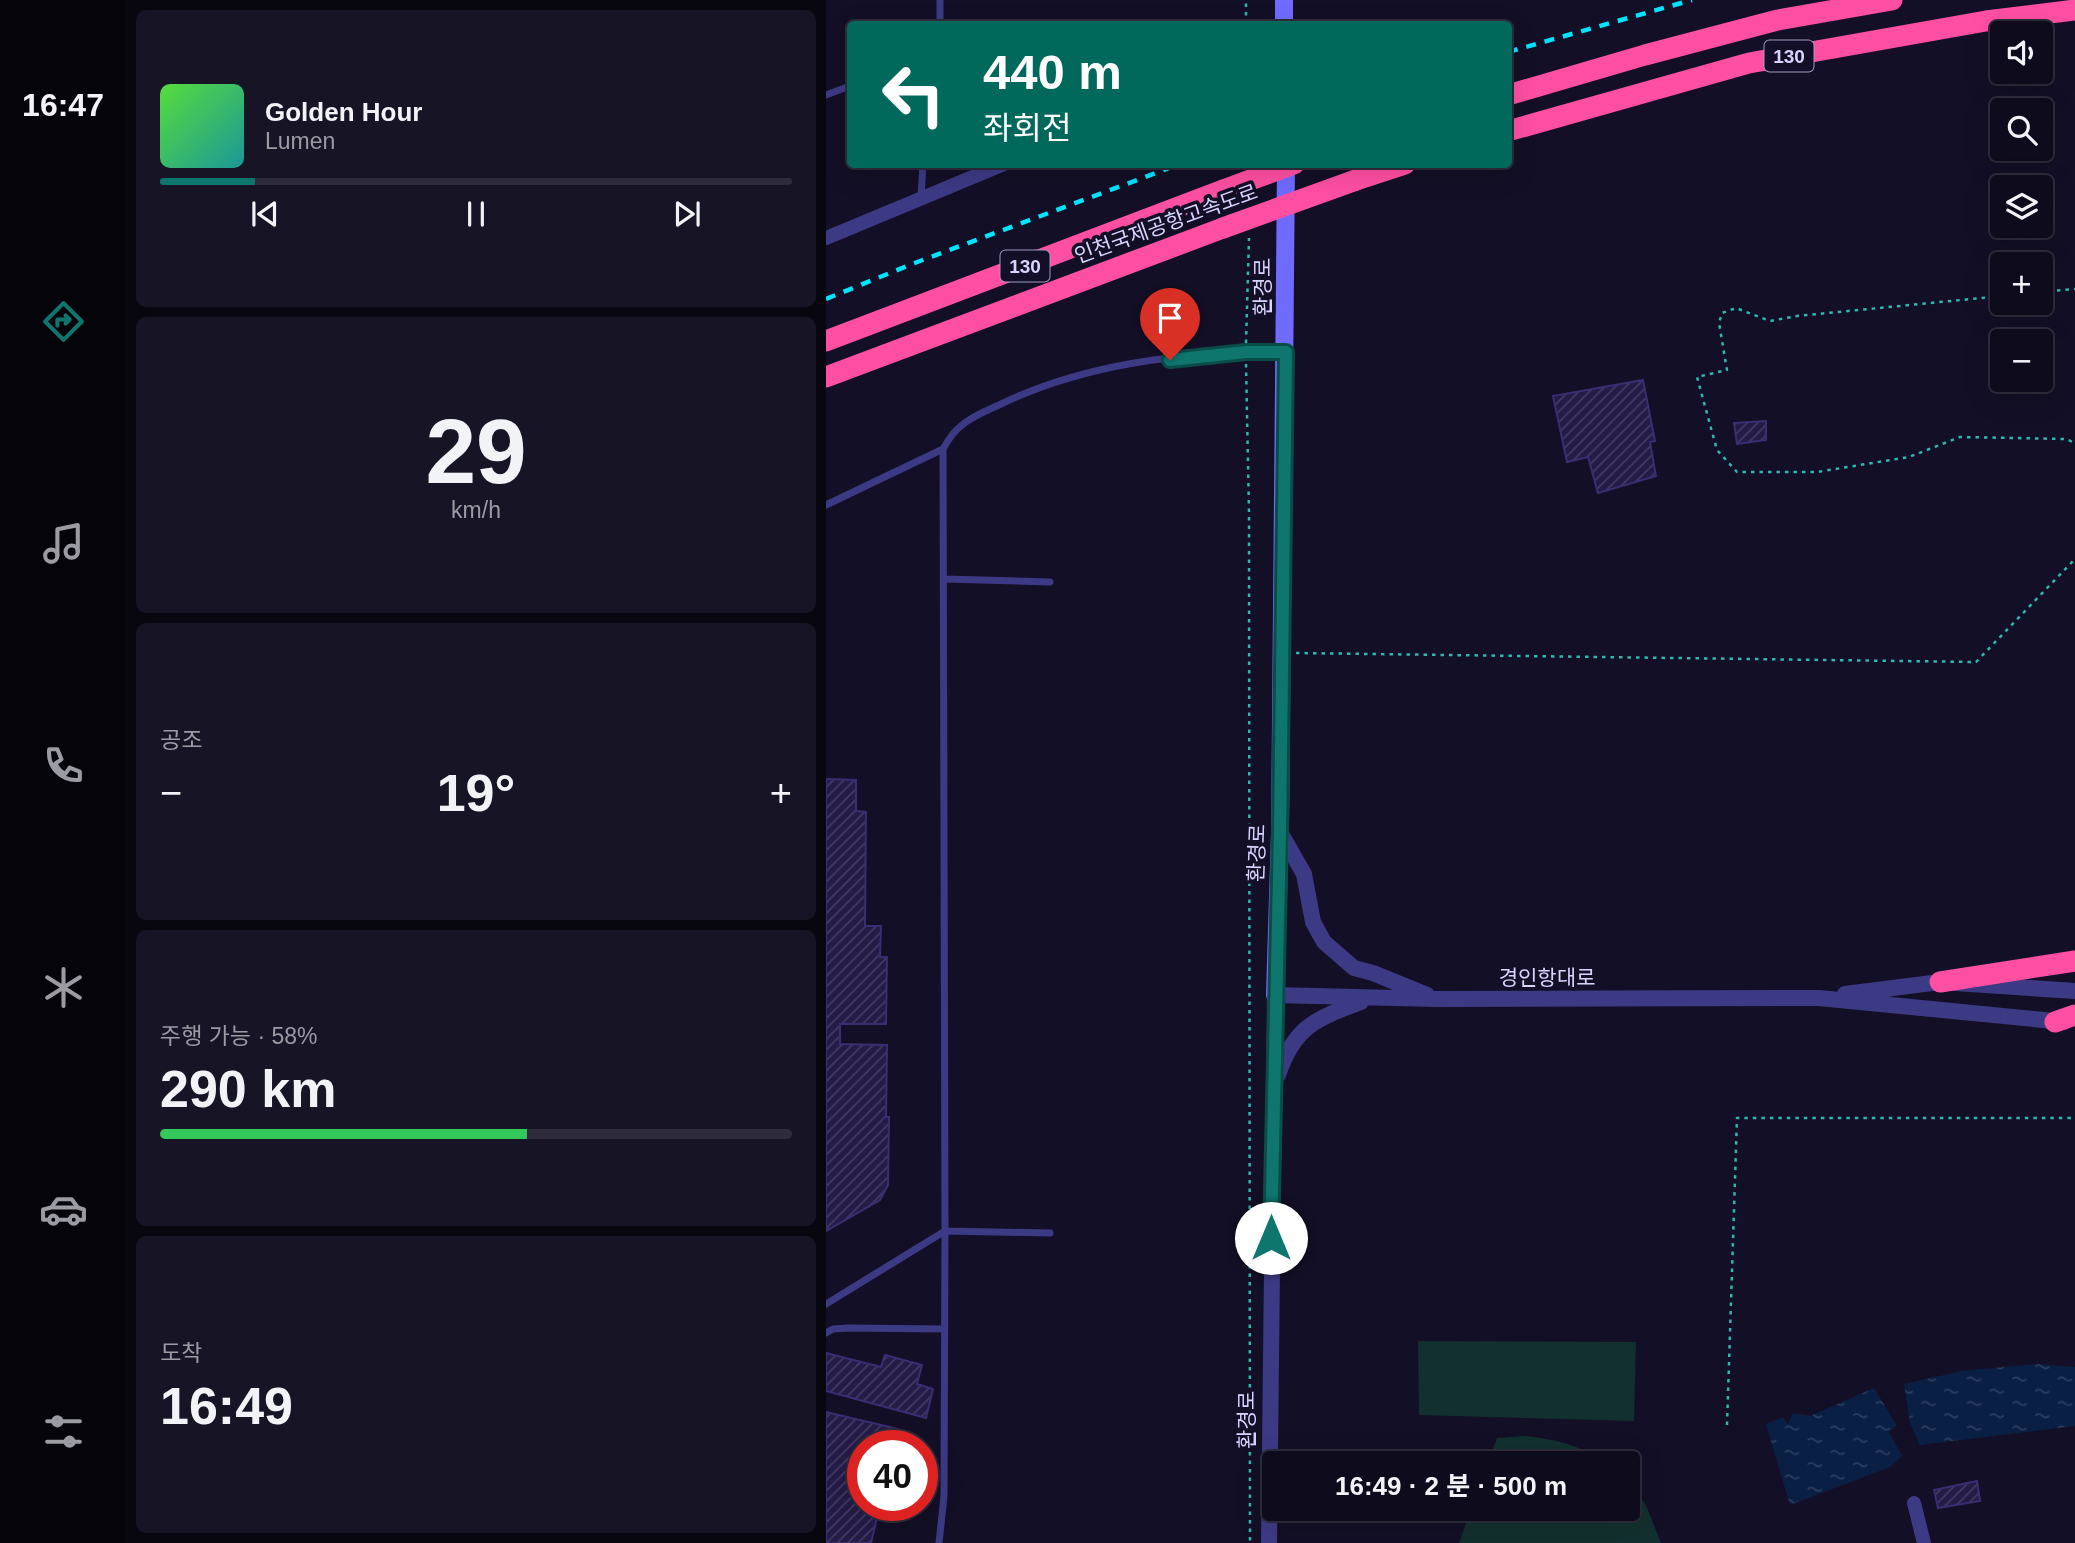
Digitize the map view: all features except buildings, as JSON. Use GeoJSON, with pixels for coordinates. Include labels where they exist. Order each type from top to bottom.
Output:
{"type":"FeatureCollection","features":[{"type":"Feature","properties":{"kind":"highway","name":"130"},"geometry":{"type":"LineString","coordinates":[[1512,94],[1778,20],[1892,0]]}},
{"type":"Feature","properties":{"kind":"highway","name":"130"},"geometry":{"type":"LineString","coordinates":[[1512,130],[1749,62],[1986,21],[2075,10]]}},
{"type":"Feature","properties":{"kind":"highway","name":"인천국제공항고속도로"},"geometry":{"type":"LineString","coordinates":[[826,341],[1283,168]]}},
{"type":"Feature","properties":{"kind":"highway","name":"인천국제공항고속도로"},"geometry":{"type":"LineString","coordinates":[[826,377],[1393,168]]}},
{"type":"Feature","properties":{"kind":"highway"},"geometry":{"type":"LineString","coordinates":[[1940,982],[2075,961]]}},
{"type":"Feature","properties":{"kind":"main road"},"geometry":{"type":"LineString","coordinates":[[1284,0],[1284,21]]}},
{"type":"Feature","properties":{"kind":"main road","name":"환경로"},"geometry":{"type":"LineString","coordinates":[[1275,995],[1280,832],[1286,168]]}},
{"type":"Feature","properties":{"kind":"street"},"geometry":{"type":"LineString","coordinates":[[826,238],[994,168]]}},
{"type":"Feature","properties":{"kind":"street"},"geometry":{"type":"LineString","coordinates":[[1280,832],[1304,874],[1313,922],[1324,942],[1354,968],[1436,999]]}},
{"type":"Feature","properties":{"kind":"street","name":"경인항대로"},"geometry":{"type":"LineString","coordinates":[[1819,998],[1940,982],[2075,991]]}},
{"type":"Feature","properties":{"kind":"street","name":"경인항대로"},"geometry":{"type":"LineString","coordinates":[[1275,995],[1372,999],[1819,998],[2068,1020]]}},
{"type":"Feature","properties":{"kind":"street","name":"환경로"},"geometry":{"type":"LineString","coordinates":[[1269,1543],[1275,995]]}},
{"type":"Feature","properties":{"kind":"street"},"geometry":{"type":"LineString","coordinates":[[1272,1126],[1278,1074],[1288,1047],[1297,1035],[1330,1013],[1372,999]]}},
{"type":"Feature","properties":{"kind":"street"},"geometry":{"type":"LineString","coordinates":[[1914,1503],[1924,1543]]}},
{"type":"Feature","properties":{"kind":"lane"},"geometry":{"type":"LineString","coordinates":[[940,0],[940,21]]}},
{"type":"Feature","properties":{"kind":"lane"},"geometry":{"type":"LineString","coordinates":[[826,95],[847,87]]}},
{"type":"Feature","properties":{"kind":"lane"},"geometry":{"type":"LineString","coordinates":[[921,197],[923,168]]}},
{"type":"Feature","properties":{"kind":"lane"},"geometry":{"type":"LineString","coordinates":[[939,1543],[944,1496],[945,1231],[943,449],[950,435],[969,419],[1063,379],[1119,367],[1246,352],[1286,352]]}},
{"type":"Feature","properties":{"kind":"lane"},"geometry":{"type":"LineString","coordinates":[[826,505],[943,449]]}},
{"type":"Feature","properties":{"kind":"lane"},"geometry":{"type":"LineString","coordinates":[[944,579],[1050,582]]}},
{"type":"Feature","properties":{"kind":"lane"},"geometry":{"type":"LineString","coordinates":[[826,1304],[945,1231],[1050,1233]]}},
{"type":"Feature","properties":{"kind":"lane"},"geometry":{"type":"LineString","coordinates":[[826,1333],[833,1329],[848,1328],[944,1329]]}},
{"type":"Feature","properties":{"kind":"path"},"geometry":{"type":"LineString","coordinates":[[1246,0],[1246,21]]}},
{"type":"Feature","properties":{"kind":"path"},"geometry":{"type":"LineString","coordinates":[[1250,232],[1246,352],[1250,554],[1250,1543]]}},
{"type":"Feature","properties":{"kind":"path"},"geometry":{"type":"LineString","coordinates":[[2053,291],[2075,289]]}},
{"type":"Feature","properties":{"kind":"path"},"geometry":{"type":"LineString","coordinates":[[1990,297],[1770,321],[1736,308],[1722,313],[1719,323],[1727,370],[1698,377],[1717,450],[1737,472],[1817,472],[1909,457],[1960,437],[2066,439],[2075,443]]}},
{"type":"Feature","properties":{"kind":"path"},"geometry":{"type":"LineString","coordinates":[[1282,653],[1976,662],[2075,559]]}},
{"type":"Feature","properties":{"kind":"path"},"geometry":{"type":"LineString","coordinates":[[1727,1425],[1737,1118],[2075,1118]]}},
{"type":"Feature","properties":{"kind":"green space"},"geometry":{"type":"Polygon","coordinates":[[[1418,1341],[1636,1342],[1634,1421],[1419,1415],[1418,1341]]]}},
{"type":"Feature","properties":{"kind":"green space"},"geometry":{"type":"Polygon","coordinates":[[[1524,1436],[1546,1439],[1584,1451],[1492,1451],[1497,1438],[1524,1436]]]}},
{"type":"Feature","properties":{"kind":"green space"},"geometry":{"type":"Polygon","coordinates":[[[1640,1497],[1646,1505],[1661,1543],[1459,1543],[1467,1521],[1640,1521],[1640,1497]]]}},
{"type":"Feature","properties":{"kind":"water"},"geometry":{"type":"Polygon","coordinates":[[[2037,1364],[2075,1367],[2075,1426],[1920,1445],[1910,1423],[1904,1384],[1962,1371],[2037,1364]]]}},
{"type":"Feature","properties":{"kind":"water"},"geometry":{"type":"Polygon","coordinates":[[[1874,1388],[1897,1426],[1889,1432],[1902,1456],[1890,1467],[1790,1505],[1766,1424],[1783,1417],[1788,1425],[1793,1413],[1810,1416],[1874,1388]]]}},
{"type":"Feature","properties":{"kind":"railway"},"geometry":{"type":"LineString","coordinates":[[1512,51],[1692,0]]}},
{"type":"Feature","properties":{"kind":"railway"},"geometry":{"type":"LineString","coordinates":[[826,299],[1169,168]]}},
{"type":"Feature","properties":{"kind":"route"},"geometry":{"type":"LineString","coordinates":[[1170,360],[1246,352],[1286,352],[1280,832],[1271,1238]]}}]}
